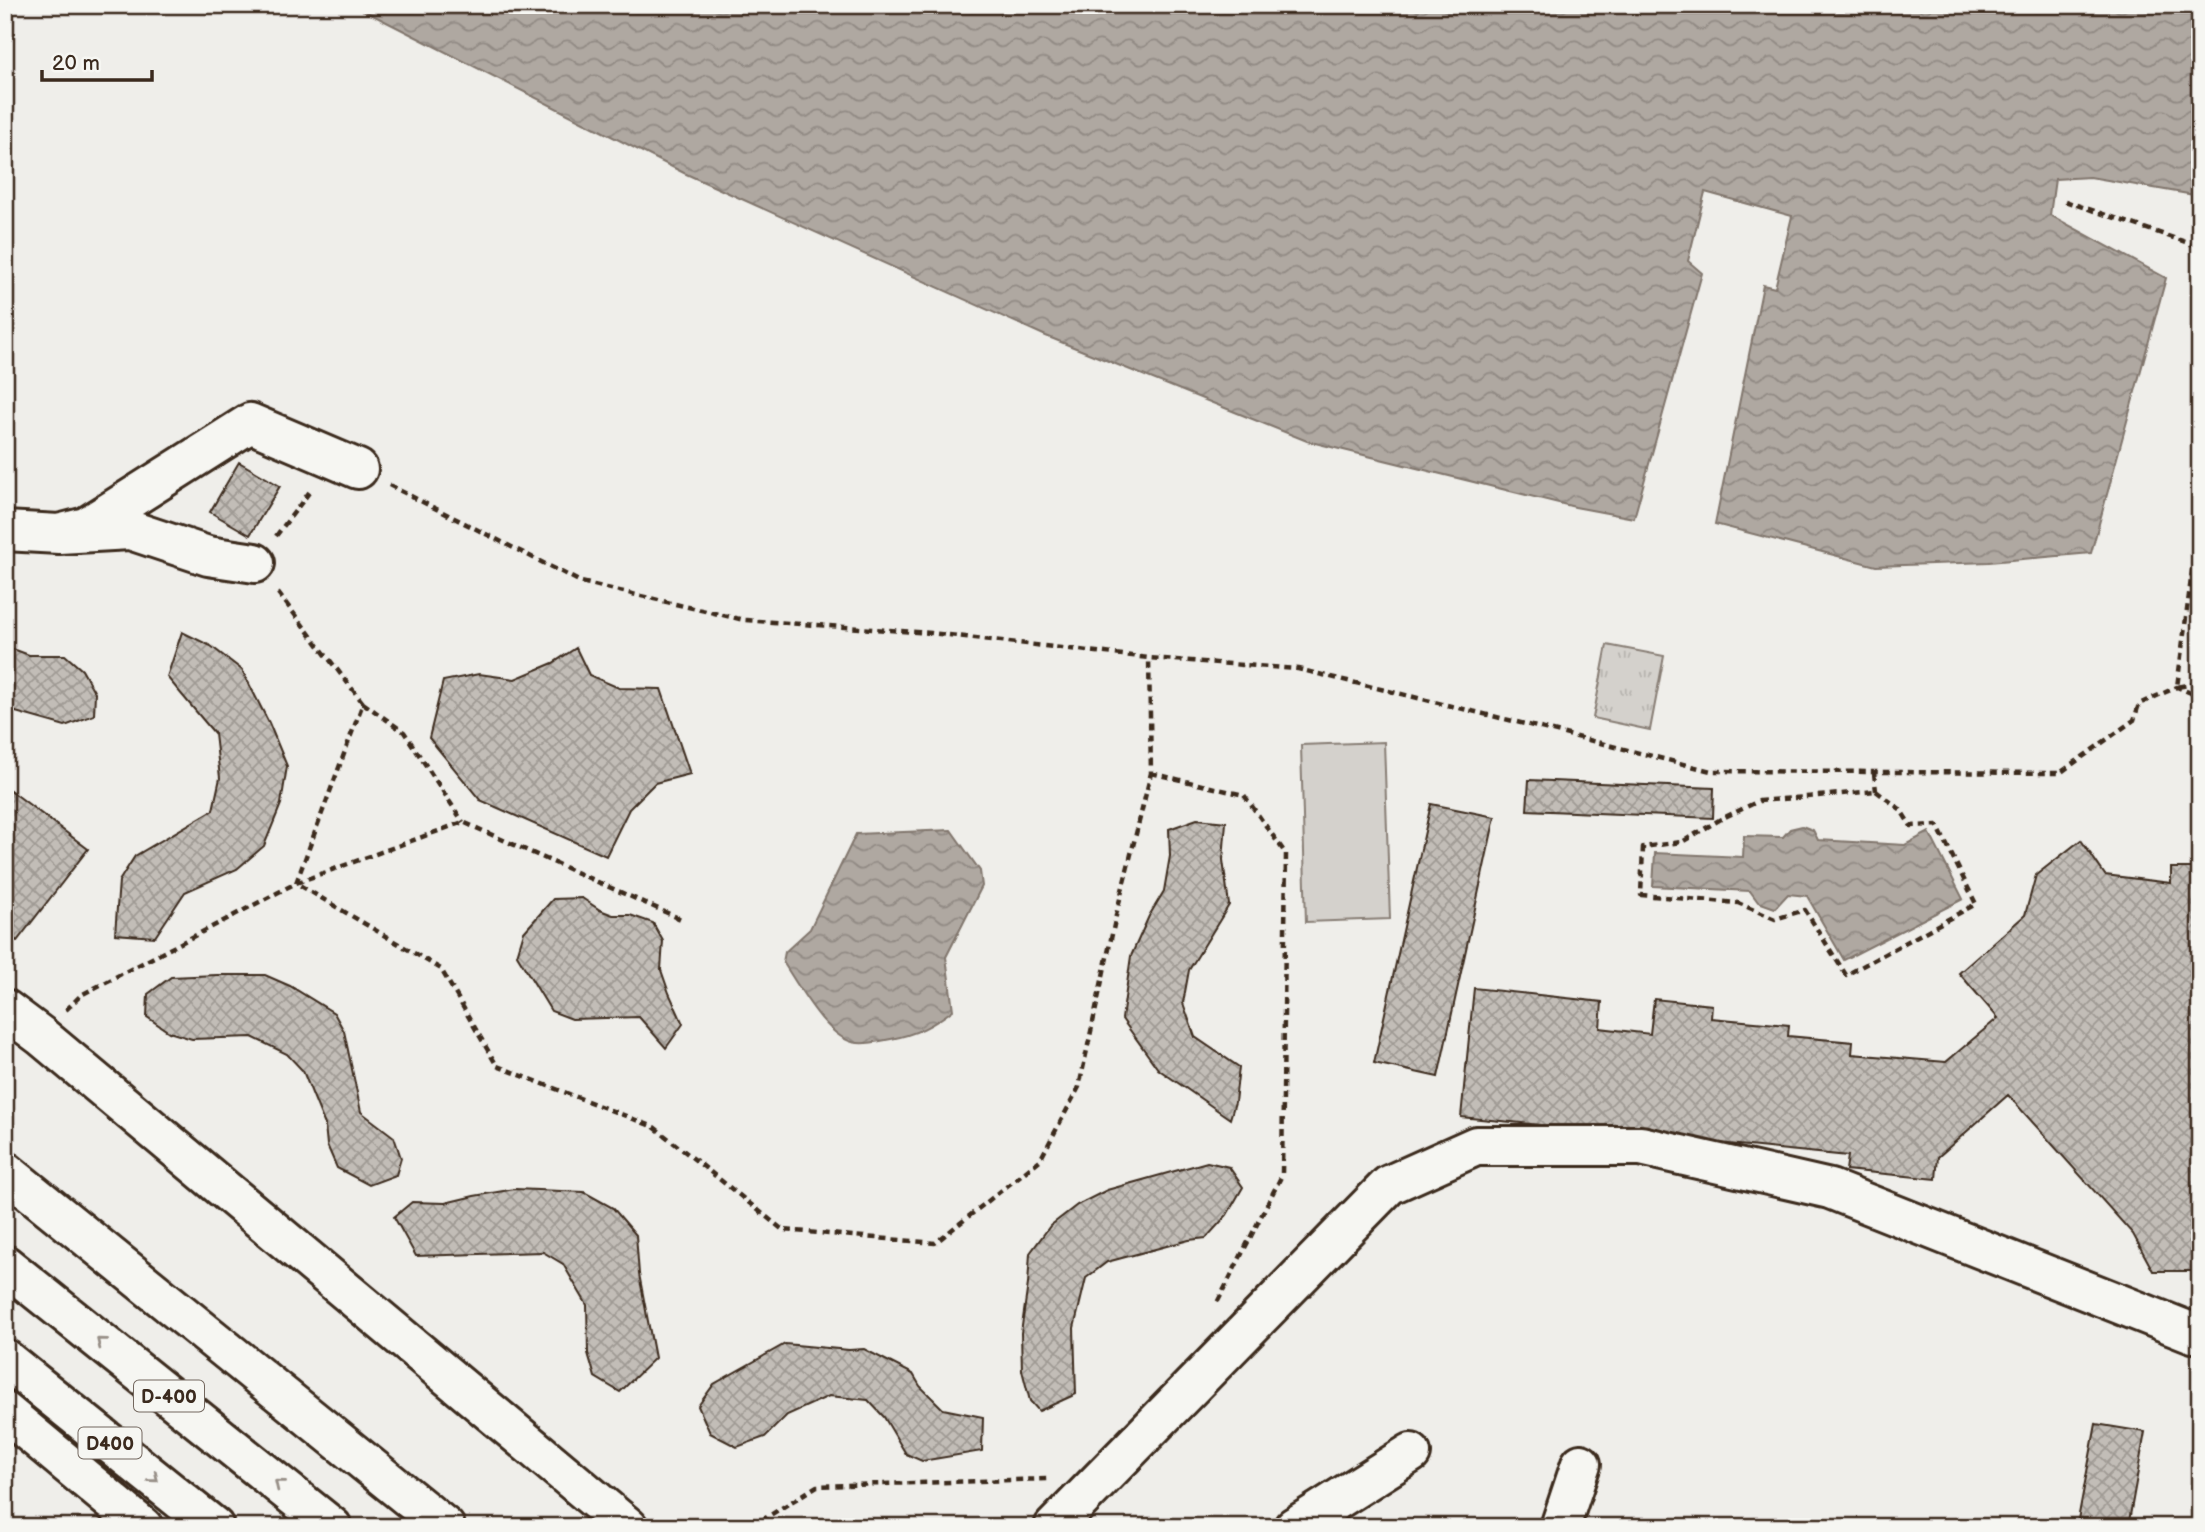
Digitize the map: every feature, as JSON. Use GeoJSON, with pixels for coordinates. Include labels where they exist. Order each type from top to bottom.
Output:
{"type":"FeatureCollection","features":[{"type":"Feature","properties":{"kind":"main road"},"geometry":{"type":"LineString","coordinates":[[60,534],[86,527],[250,423],[358,469]]}},
{"type":"Feature","properties":{"kind":"main road"},"geometry":{"type":"LineString","coordinates":[[5,531],[60,534],[130,530],[208,556],[255,563]]}},
{"type":"Feature","properties":{"kind":"main road"},"geometry":{"type":"LineString","coordinates":[[5,1009],[41,1036],[628,1527]]}},
{"type":"Feature","properties":{"kind":"main road"},"geometry":{"type":"LineString","coordinates":[[1054,1527],[1389,1185],[1476,1146],[1641,1146],[1830,1189],[2180,1328],[2200,1333]]}},
{"type":"Feature","properties":{"kind":"main road"},"geometry":{"type":"LineString","coordinates":[[5,1171],[445,1527]]}},
{"type":"Feature","properties":{"kind":"main road","name":"D-400"},"geometry":{"type":"LineString","coordinates":[[5,1265],[332,1527]]}},
{"type":"Feature","properties":{"kind":"main road","name":"D400"},"geometry":{"type":"LineString","coordinates":[[5,1359],[214,1527]]}},
{"type":"Feature","properties":{"kind":"main road"},"geometry":{"type":"LineString","coordinates":[[5,1412],[144,1527]]}},
{"type":"Feature","properties":{"kind":"main road"},"geometry":{"type":"LineString","coordinates":[[1294,1527],[1411,1453]]}},
{"type":"Feature","properties":{"kind":"main road"},"geometry":{"type":"LineString","coordinates":[[1560,1527],[1581,1464]]}},
{"type":"Feature","properties":{"kind":"path"},"geometry":{"type":"LineString","coordinates":[[2065,201],[2200,247]]}},
{"type":"Feature","properties":{"kind":"path"},"geometry":{"type":"LineString","coordinates":[[683,920],[463,822],[404,732],[363,703],[255,563],[322,476],[358,469],[581,582],[744,620],[931,633],[1149,658],[1298,670],[1513,720],[1711,771],[2060,773],[2134,720],[2138,704],[2177,687],[2200,683]]}},
{"type":"Feature","properties":{"kind":"path"},"geometry":{"type":"LineString","coordinates":[[2177,687],[2200,510]]}},
{"type":"Feature","properties":{"kind":"path"},"geometry":{"type":"LineString","coordinates":[[296,883],[442,969],[498,1066],[653,1127],[783,1230],[935,1243],[1040,1160],[1079,1087],[1117,911],[1151,773],[1149,658]]}},
{"type":"Feature","properties":{"kind":"path"},"geometry":{"type":"LineString","coordinates":[[2177,687],[2200,697]]}},
{"type":"Feature","properties":{"kind":"path"},"geometry":{"type":"LineString","coordinates":[[296,883],[363,703]]}},
{"type":"Feature","properties":{"kind":"path"},"geometry":{"type":"LineString","coordinates":[[1874,772],[1876,791],[1900,809],[1911,825],[1937,825],[1976,904],[1846,975],[1804,910],[1775,919],[1738,904],[1641,895],[1643,847],[1682,842],[1759,801],[1876,791]]}},
{"type":"Feature","properties":{"kind":"path"},"geometry":{"type":"LineString","coordinates":[[1151,773],[1244,795],[1286,854],[1282,1175],[1213,1310]]}},
{"type":"Feature","properties":{"kind":"path"},"geometry":{"type":"LineString","coordinates":[[41,1036],[81,995],[296,883],[463,822]]}},
{"type":"Feature","properties":{"kind":"path"},"geometry":{"type":"LineString","coordinates":[[751,1527],[817,1486],[1047,1479],[1057,1471]]}},
{"type":"Feature","properties":{"kind":"green space"},"geometry":{"type":"Polygon","coordinates":[[[1607,645],[1664,656],[1650,730],[1593,718],[1607,645]]]}},
{"type":"Feature","properties":{"kind":"green space"},"geometry":{"type":"Polygon","coordinates":[[[1384,742],[1390,919],[1306,922],[1301,745],[1384,742]]]}},
{"type":"Feature","properties":{"kind":"water"},"geometry":{"type":"Polygon","coordinates":[[[353,5],[2200,5],[2200,196],[2090,177],[2055,179],[2050,215],[2166,278],[2091,553],[1989,562],[1876,566],[1715,524],[1763,285],[1775,288],[1792,216],[1705,192],[1688,261],[1702,273],[1634,518],[1575,507],[1307,441],[1046,336],[684,173],[353,5]]]}},
{"type":"Feature","properties":{"kind":"water"},"geometry":{"type":"Polygon","coordinates":[[[1802,826],[1813,830],[1818,840],[1905,845],[1929,832],[1963,899],[1844,960],[1807,896],[1788,894],[1775,908],[1758,902],[1750,891],[1653,886],[1655,853],[1743,857],[1744,836],[1783,837],[1790,829],[1802,826]]]}},
{"type":"Feature","properties":{"kind":"water"},"geometry":{"type":"Polygon","coordinates":[[[951,830],[980,871],[982,886],[946,957],[953,1010],[931,1025],[909,1035],[866,1043],[847,1040],[836,1033],[815,1011],[783,962],[785,952],[810,929],[856,834],[951,830]]]}},
{"type":"Feature","properties":{"kind":"building"},"geometry":{"type":"Polygon","coordinates":[[[239,462],[280,486],[250,535],[210,512],[239,462]]]}},
{"type":"Feature","properties":{"kind":"building"},"geometry":{"type":"Polygon","coordinates":[[[182,632],[211,646],[242,670],[287,766],[281,804],[264,846],[237,869],[185,892],[155,937],[115,934],[119,881],[135,856],[213,810],[220,778],[215,734],[167,677],[182,632]]]}},
{"type":"Feature","properties":{"kind":"building"},"geometry":{"type":"Polygon","coordinates":[[[5,646],[29,655],[65,655],[82,670],[95,693],[94,715],[65,726],[5,709],[5,646]]]}},
{"type":"Feature","properties":{"kind":"building"},"geometry":{"type":"Polygon","coordinates":[[[576,648],[589,675],[619,688],[661,689],[690,774],[655,783],[629,809],[606,856],[480,800],[429,738],[443,681],[479,674],[515,679],[553,663],[576,648]]]}},
{"type":"Feature","properties":{"kind":"building"},"geometry":{"type":"Polygon","coordinates":[[[1529,780],[1714,788],[1713,818],[1527,810],[1529,780]]]}},
{"type":"Feature","properties":{"kind":"building"},"geometry":{"type":"Polygon","coordinates":[[[10,790],[88,849],[17,941],[5,932],[5,797],[10,790]]]}},
{"type":"Feature","properties":{"kind":"building"},"geometry":{"type":"Polygon","coordinates":[[[1431,804],[1495,817],[1438,1077],[1374,1063],[1431,804]]]}},
{"type":"Feature","properties":{"kind":"building"},"geometry":{"type":"Polygon","coordinates":[[[1197,819],[1226,822],[1223,860],[1229,905],[1189,970],[1183,1003],[1195,1037],[1239,1067],[1230,1119],[1158,1069],[1122,1019],[1131,956],[1164,891],[1170,856],[1169,829],[1197,819]]]}},
{"type":"Feature","properties":{"kind":"building"},"geometry":{"type":"Polygon","coordinates":[[[2081,840],[2105,875],[2171,883],[2171,868],[2200,868],[2200,1271],[2153,1271],[2133,1234],[2008,1095],[1938,1157],[1936,1179],[1846,1170],[1848,1156],[1461,1117],[1474,988],[1602,1002],[1600,1028],[1650,1034],[1654,999],[1712,1005],[1711,1018],[1789,1025],[1788,1036],[1853,1042],[1852,1054],[1946,1062],[1998,1018],[1959,973],[2025,915],[2036,875],[2081,840]]]}},
{"type":"Feature","properties":{"kind":"building"},"geometry":{"type":"Polygon","coordinates":[[[582,898],[613,915],[630,915],[653,923],[663,941],[661,970],[683,1024],[666,1048],[639,1017],[572,1019],[551,1011],[517,955],[524,932],[553,899],[582,898]]]}},
{"type":"Feature","properties":{"kind":"building"},"geometry":{"type":"Polygon","coordinates":[[[265,975],[290,986],[334,1013],[344,1031],[361,1112],[394,1137],[401,1158],[396,1175],[369,1185],[337,1168],[327,1145],[325,1125],[303,1071],[287,1054],[252,1037],[192,1039],[169,1032],[147,1017],[148,994],[171,977],[265,975]]]}},
{"type":"Feature","properties":{"kind":"building"},"geometry":{"type":"Polygon","coordinates":[[[1207,1162],[1229,1167],[1243,1187],[1227,1215],[1206,1238],[1107,1262],[1086,1278],[1074,1328],[1076,1394],[1039,1411],[1030,1401],[1022,1370],[1021,1333],[1030,1253],[1050,1226],[1077,1205],[1107,1190],[1207,1162]]]}},
{"type":"Feature","properties":{"kind":"building"},"geometry":{"type":"Polygon","coordinates":[[[515,1189],[584,1192],[613,1208],[636,1235],[639,1274],[655,1358],[620,1392],[595,1377],[588,1353],[587,1305],[563,1264],[543,1252],[416,1256],[394,1217],[412,1202],[445,1203],[515,1189]]]}},
{"type":"Feature","properties":{"kind":"building"},"geometry":{"type":"Polygon","coordinates":[[[785,1344],[864,1349],[913,1374],[920,1386],[943,1409],[983,1417],[982,1451],[922,1461],[906,1454],[884,1417],[868,1400],[829,1396],[787,1415],[765,1437],[737,1447],[710,1433],[698,1406],[714,1384],[785,1344]]]}},
{"type":"Feature","properties":{"kind":"building"},"geometry":{"type":"Polygon","coordinates":[[[2096,1424],[2145,1432],[2128,1527],[2077,1525],[2096,1424]]]}},
{"type":"Feature","properties":{"kind":"building"},"geometry":{"type":"Polygon","coordinates":[[[2020,1521],[2053,1527],[2019,1527],[2020,1521]]]}}]}
